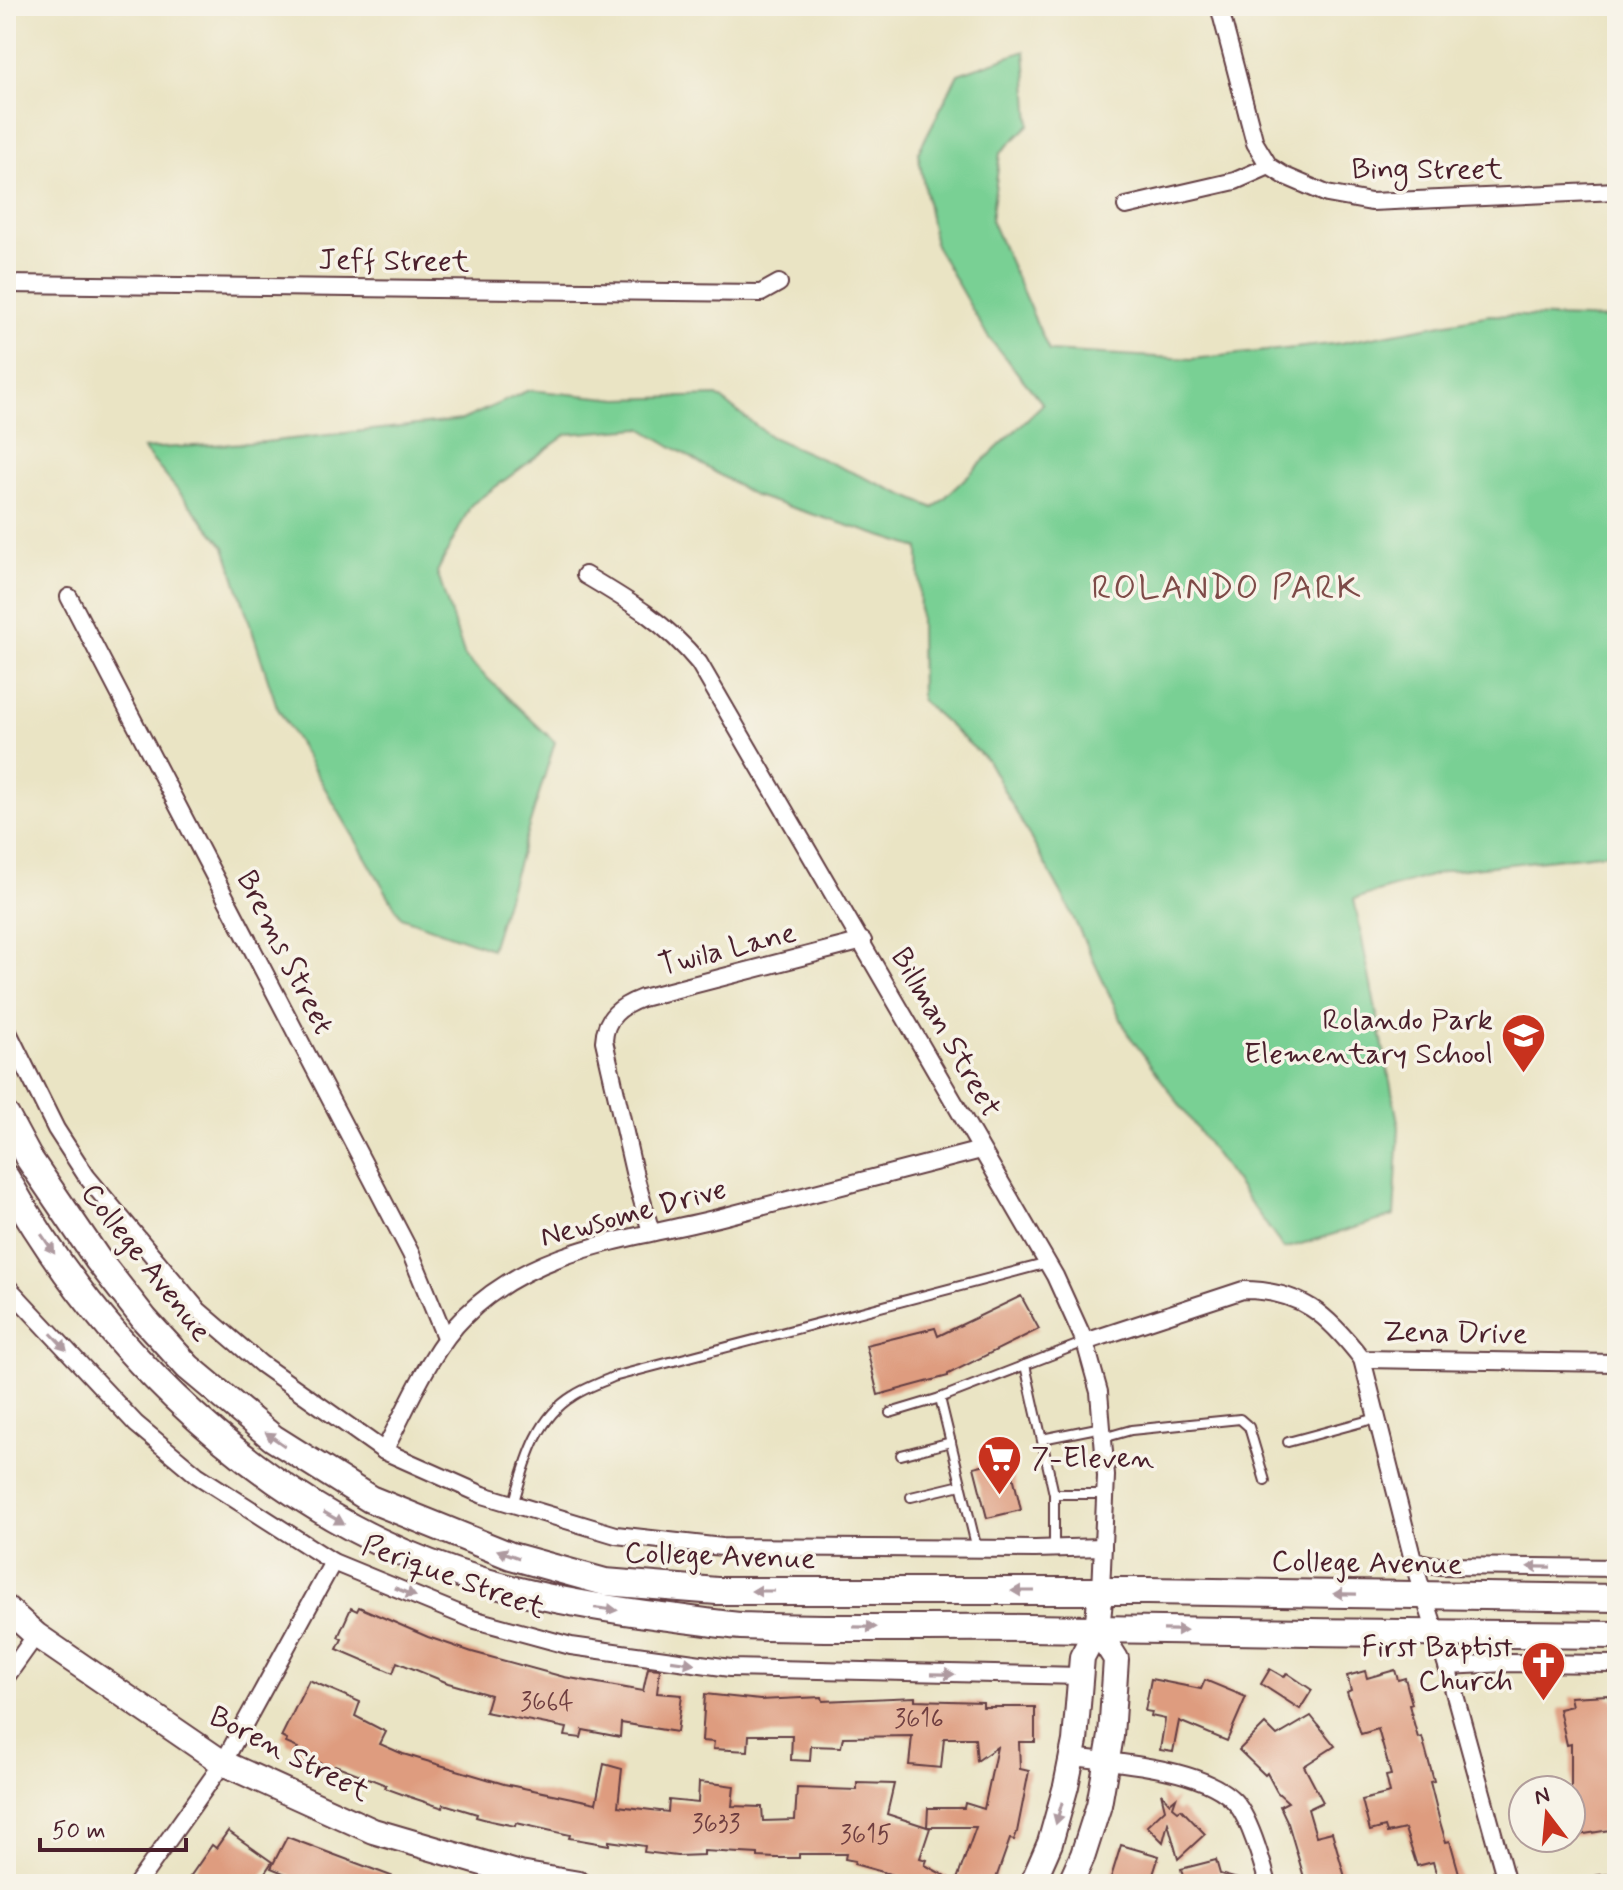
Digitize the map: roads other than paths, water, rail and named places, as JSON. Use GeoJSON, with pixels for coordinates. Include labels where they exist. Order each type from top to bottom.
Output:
{"type":"FeatureCollection","features":[{"type":"Feature","properties":{"kind":"main road","name":"College Avenue"},"geometry":{"type":"LineString","coordinates":[[6,1116],[28,1157],[98,1260],[145,1320],[188,1367],[273,1438],[370,1499],[511,1556],[605,1582],[717,1591],[1101,1591],[1617,1598]]}},
{"type":"Feature","properties":{"kind":"main road","name":"College Avenue"},"geometry":{"type":"LineString","coordinates":[[6,1178],[70,1278],[134,1355],[215,1434],[292,1492],[345,1524],[404,1553],[483,1580],[582,1606],[738,1626],[1617,1635]]}},
{"type":"Feature","properties":{"kind":"street"},"geometry":{"type":"LineString","coordinates":[[1126,206],[1235,181],[1269,166],[1255,143],[1219,6]]}},
{"type":"Feature","properties":{"kind":"street","name":"Bing Street"},"geometry":{"type":"LineString","coordinates":[[1269,166],[1327,194],[1371,202],[1617,191]]}},
{"type":"Feature","properties":{"kind":"street","name":"Jeff Street"},"geometry":{"type":"LineString","coordinates":[[6,284],[761,293],[779,283]]}},
{"type":"Feature","properties":{"kind":"street","name":"Billman Street"},"geometry":{"type":"LineString","coordinates":[[585,575],[642,608],[679,639],[699,663],[1048,1263],[1085,1342],[1099,1392],[1105,1494],[1101,1591]]}},
{"type":"Feature","properties":{"kind":"street","name":"Brems Street"},"geometry":{"type":"LineString","coordinates":[[69,597],[411,1254],[445,1337]]}},
{"type":"Feature","properties":{"kind":"street","name":"Twila Lane"},"geometry":{"type":"LineString","coordinates":[[651,1232],[604,1041],[604,1031],[610,1018],[626,1004],[642,998],[863,941]]}},
{"type":"Feature","properties":{"kind":"street"},"geometry":{"type":"LineString","coordinates":[[6,1028],[56,1129],[87,1177],[187,1298],[261,1364],[384,1451],[513,1506],[616,1535],[722,1547],[1103,1547]]}},
{"type":"Feature","properties":{"kind":"street","name":"Newsome Drive"},"geometry":{"type":"LineString","coordinates":[[384,1451],[445,1337],[484,1298],[531,1268],[577,1250],[685,1226],[981,1150]]}},
{"type":"Feature","properties":{"kind":"street","name":"Perique Street"},"geometry":{"type":"LineString","coordinates":[[6,1285],[136,1424],[197,1475],[333,1562],[472,1619],[571,1646],[730,1668],[1081,1676]]}},
{"type":"Feature","properties":{"kind":"street","name":"Zena Drive"},"geometry":{"type":"LineString","coordinates":[[1085,1342],[1243,1290],[1258,1290],[1288,1296],[1316,1310],[1330,1320],[1362,1359],[1617,1363]]}},
{"type":"Feature","properties":{"kind":"street"},"geometry":{"type":"LineString","coordinates":[[1362,1359],[1413,1561],[1447,1666],[1507,1884]]}},
{"type":"Feature","properties":{"kind":"street"},"geometry":{"type":"LineString","coordinates":[[1413,1561],[1440,1566],[1617,1568]]}},
{"type":"Feature","properties":{"kind":"street"},"geometry":{"type":"LineString","coordinates":[[137,1884],[223,1763],[333,1562]]}},
{"type":"Feature","properties":{"kind":"street"},"geometry":{"type":"LineString","coordinates":[[1032,1884],[1050,1843],[1072,1757],[1082,1657],[1097,1629],[1101,1591]]}},
{"type":"Feature","properties":{"kind":"street","name":"Boren Street"},"geometry":{"type":"LineString","coordinates":[[6,1608],[36,1635],[223,1763],[373,1831],[519,1879],[579,1884]]}},
{"type":"Feature","properties":{"kind":"street"},"geometry":{"type":"LineString","coordinates":[[1070,1884],[1099,1805],[1111,1736],[1116,1659],[1097,1629]]}},
{"type":"Feature","properties":{"kind":"street"},"geometry":{"type":"LineString","coordinates":[[6,1677],[36,1635]]}},
{"type":"Feature","properties":{"kind":"street"},"geometry":{"type":"LineString","coordinates":[[1447,1666],[1617,1664]]}},
{"type":"Feature","properties":{"kind":"street"},"geometry":{"type":"LineString","coordinates":[[1072,1757],[1176,1772],[1202,1781],[1233,1799],[1258,1849],[1268,1884]]}},
{"type":"Feature","properties":{"kind":"street"},"geometry":{"type":"LineString","coordinates":[[1599,1884],[1617,1883]]}},
{"type":"Feature","properties":{"kind":"lane"},"geometry":{"type":"LineString","coordinates":[[513,1506],[528,1455],[549,1415],[572,1396],[613,1377],[1048,1263]]}},
{"type":"Feature","properties":{"kind":"lane"},"geometry":{"type":"LineString","coordinates":[[890,1413],[940,1398],[1085,1342]]}},
{"type":"Feature","properties":{"kind":"lane"},"geometry":{"type":"LineString","coordinates":[[1025,1365],[1054,1494],[1054,1549]]}},
{"type":"Feature","properties":{"kind":"lane"},"geometry":{"type":"LineString","coordinates":[[940,1398],[977,1549]]}},
{"type":"Feature","properties":{"kind":"lane"},"geometry":{"type":"LineString","coordinates":[[1288,1442],[1377,1418]]}},
{"type":"Feature","properties":{"kind":"lane"},"geometry":{"type":"LineString","coordinates":[[1042,1439],[1240,1419],[1249,1427],[1265,1481]]}},
{"type":"Feature","properties":{"kind":"lane"},"geometry":{"type":"LineString","coordinates":[[901,1455],[951,1442]]}},
{"type":"Feature","properties":{"kind":"lane"},"geometry":{"type":"LineString","coordinates":[[911,1497],[961,1485]]}},
{"type":"Feature","properties":{"kind":"lane"},"geometry":{"type":"LineString","coordinates":[[1054,1494],[1105,1494]]}},
{"type":"Feature","properties":{"kind":"place","name":"Rolando Park Elementary School"},"geometry":{"type":"Point","coordinates":[1524,1075]}},
{"type":"Feature","properties":{"kind":"place","name":"7-Eleven"},"geometry":{"type":"Point","coordinates":[1000,1496]}},
{"type":"Feature","properties":{"kind":"place","name":"First Baptist Church"},"geometry":{"type":"Point","coordinates":[1544,1702]}},
{"type":"Feature","properties":{"kind":"district","name":"ROLANDO PARK"},"geometry":{"type":"Point","coordinates":[1227,586]}}]}
